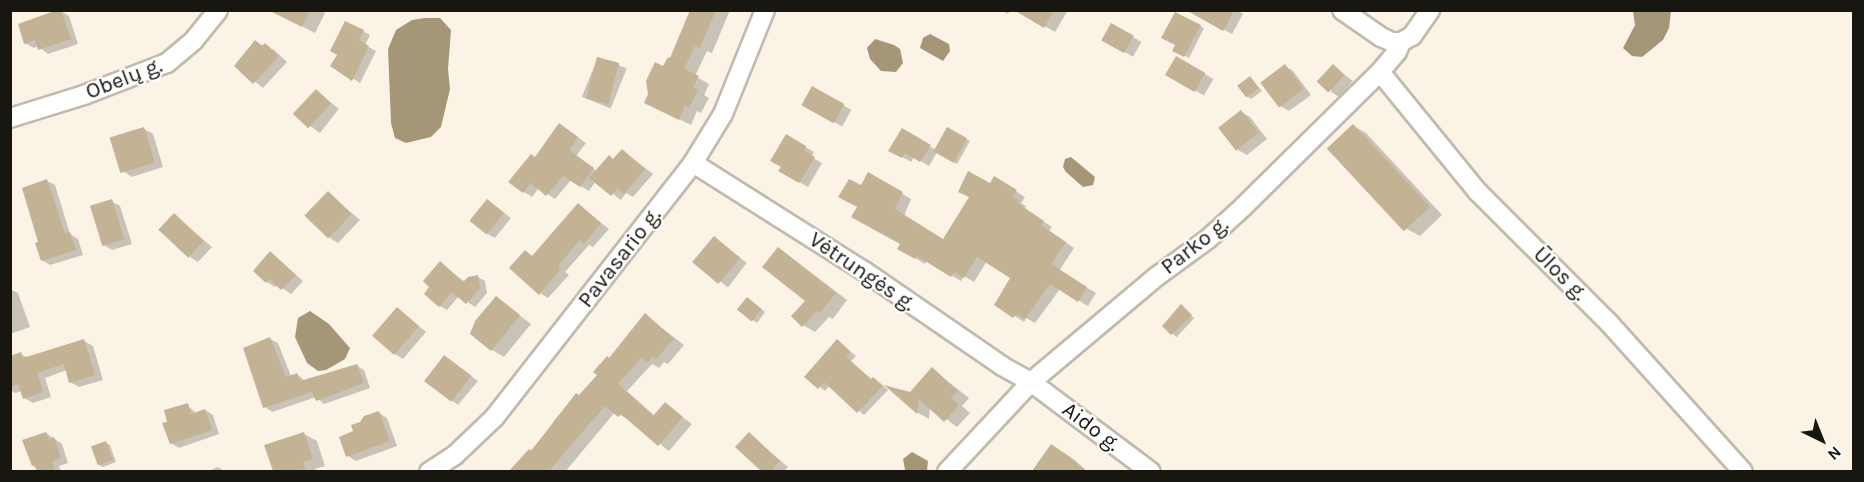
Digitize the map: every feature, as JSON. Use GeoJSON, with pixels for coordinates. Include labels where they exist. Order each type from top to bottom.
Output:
{"type":"FeatureCollection","features":[{"type":"Feature","properties":{"kind":"street","name":"Obelų g."},"geometry":{"type":"LineString","coordinates":[[10,118],[54,105],[167,63],[194,40],[218,10]]}},
{"type":"Feature","properties":{"kind":"street","name":"Pavasario g."},"geometry":{"type":"LineString","coordinates":[[437,470],[494,418],[693,163],[723,114],[765,10]]}},
{"type":"Feature","properties":{"kind":"street"},"geometry":{"type":"LineString","coordinates":[[1342,10],[1381,37],[1392,42],[1401,42]]}},
{"type":"Feature","properties":{"kind":"street","name":"Parko g."},"geometry":{"type":"LineString","coordinates":[[947,471],[1031,382],[1156,277],[1208,239],[1380,72],[1401,42],[1412,36],[1430,10]]}},
{"type":"Feature","properties":{"kind":"street","name":"Ūlos g."},"geometry":{"type":"LineString","coordinates":[[1380,72],[1478,192],[1608,323],[1743,471]]}},
{"type":"Feature","properties":{"kind":"street","name":"Vėtrungės g."},"geometry":{"type":"LineString","coordinates":[[693,163],[864,271],[1002,366],[1031,382]]}},
{"type":"Feature","properties":{"kind":"street","name":"Aido g."},"geometry":{"type":"LineString","coordinates":[[1031,382],[1151,471]]}},
{"type":"Feature","properties":{"kind":"shaded area"},"geometry":{"type":"Polygon","coordinates":[[[1633,11],[1671,11],[1669,28],[1663,40],[1642,57],[1632,56],[1623,48],[1635,25],[1633,11]]]}},
{"type":"Feature","properties":{"kind":"shaded area"},"geometry":{"type":"Polygon","coordinates":[[[440,18],[451,30],[448,69],[450,89],[441,127],[431,137],[406,143],[395,138],[391,123],[388,49],[396,30],[412,20],[440,18]]]}},
{"type":"Feature","properties":{"kind":"shaded area"},"geometry":{"type":"Polygon","coordinates":[[[930,34],[949,44],[950,51],[943,61],[920,48],[923,38],[930,34]]]}},
{"type":"Feature","properties":{"kind":"shaded area"},"geometry":{"type":"Polygon","coordinates":[[[875,39],[900,49],[903,63],[896,72],[881,71],[870,59],[867,48],[875,39]]]}},
{"type":"Feature","properties":{"kind":"shaded area"},"geometry":{"type":"Polygon","coordinates":[[[1071,157],[1095,177],[1093,185],[1083,187],[1066,172],[1063,167],[1065,159],[1071,157]]]}},
{"type":"Feature","properties":{"kind":"shaded area"},"geometry":{"type":"Polygon","coordinates":[[[310,311],[329,324],[350,348],[345,359],[326,370],[318,371],[307,363],[295,337],[298,318],[310,311]]]}},
{"type":"Feature","properties":{"kind":"shaded area"},"geometry":{"type":"Polygon","coordinates":[[[912,452],[928,461],[927,471],[905,470],[903,459],[912,452]]]}},
{"type":"Feature","properties":{"kind":"building"},"geometry":{"type":"Polygon","coordinates":[[[61,10],[71,39],[38,50],[35,40],[24,44],[18,24],[61,10]]]}},
{"type":"Feature","properties":{"kind":"building"},"geometry":{"type":"Polygon","coordinates":[[[268,10],[310,10],[302,27],[268,10]]]}},
{"type":"Feature","properties":{"kind":"building"},"geometry":{"type":"Polygon","coordinates":[[[690,10],[716,10],[700,48],[695,46],[684,69],[699,76],[693,87],[698,90],[689,108],[685,105],[679,120],[644,103],[648,94],[646,81],[655,62],[663,66],[668,57],[670,58],[690,10]]]}},
{"type":"Feature","properties":{"kind":"building"},"geometry":{"type":"Polygon","coordinates":[[[1014,10],[1054,10],[1044,28],[1014,10]]]}},
{"type":"Feature","properties":{"kind":"building"},"geometry":{"type":"Polygon","coordinates":[[[1186,10],[1234,10],[1223,31],[1186,10]]]}},
{"type":"Feature","properties":{"kind":"building"},"geometry":{"type":"Polygon","coordinates":[[[1175,12],[1201,25],[1184,57],[1172,51],[1175,45],[1161,38],[1175,12]]]}},
{"type":"Feature","properties":{"kind":"building"},"geometry":{"type":"Polygon","coordinates":[[[345,21],[364,30],[359,40],[369,46],[352,81],[330,66],[337,55],[330,51],[345,21]]]}},
{"type":"Feature","properties":{"kind":"building"},"geometry":{"type":"Polygon","coordinates":[[[1111,23],[1134,36],[1124,53],[1101,40],[1111,23]]]}},
{"type":"Feature","properties":{"kind":"building"},"geometry":{"type":"Polygon","coordinates":[[[255,40],[262,46],[265,43],[279,56],[253,84],[234,66],[255,40]]]}},
{"type":"Feature","properties":{"kind":"building"},"geometry":{"type":"Polygon","coordinates":[[[1176,56],[1205,73],[1194,92],[1165,75],[1176,56]]]}},
{"type":"Feature","properties":{"kind":"building"},"geometry":{"type":"Polygon","coordinates":[[[597,57],[619,63],[608,104],[586,99],[597,57]]]}},
{"type":"Feature","properties":{"kind":"building"},"geometry":{"type":"Polygon","coordinates":[[[1285,64],[1304,89],[1279,107],[1260,83],[1285,64]]]}},
{"type":"Feature","properties":{"kind":"building"},"geometry":{"type":"Polygon","coordinates":[[[1333,64],[1345,75],[1328,92],[1317,82],[1333,64]]]}},
{"type":"Feature","properties":{"kind":"building"},"geometry":{"type":"Polygon","coordinates":[[[1250,76],[1259,88],[1246,98],[1237,86],[1250,76]]]}},
{"type":"Feature","properties":{"kind":"building"},"geometry":{"type":"Polygon","coordinates":[[[812,86],[844,104],[834,123],[801,105],[812,86]]]}},
{"type":"Feature","properties":{"kind":"building"},"geometry":{"type":"Polygon","coordinates":[[[316,89],[331,103],[308,128],[293,114],[316,89]]]}},
{"type":"Feature","properties":{"kind":"building"},"geometry":{"type":"Polygon","coordinates":[[[1241,110],[1259,133],[1236,151],[1218,128],[1241,110]]]}},
{"type":"Feature","properties":{"kind":"building"},"geometry":{"type":"Polygon","coordinates":[[[559,123],[578,137],[569,150],[594,168],[580,187],[563,176],[546,196],[531,183],[523,193],[508,182],[531,154],[535,157],[559,123]]]}},
{"type":"Feature","properties":{"kind":"building"},"geometry":{"type":"Polygon","coordinates":[[[1353,124],[1430,207],[1404,231],[1327,149],[1353,124]]]}},
{"type":"Feature","properties":{"kind":"building"},"geometry":{"type":"Polygon","coordinates":[[[144,127],[155,162],[120,173],[110,138],[144,127]]]}},
{"type":"Feature","properties":{"kind":"building"},"geometry":{"type":"Polygon","coordinates":[[[947,127],[967,138],[954,163],[933,151],[947,127]]]}},
{"type":"Feature","properties":{"kind":"building"},"geometry":{"type":"Polygon","coordinates":[[[902,128],[931,145],[920,162],[905,153],[902,158],[888,151],[902,128]]]}},
{"type":"Feature","properties":{"kind":"building"},"geometry":{"type":"Polygon","coordinates":[[[786,134],[806,146],[804,151],[815,157],[799,183],[778,171],[781,167],[770,161],[786,134]]]}},
{"type":"Feature","properties":{"kind":"building"},"geometry":{"type":"Polygon","coordinates":[[[622,149],[645,169],[624,194],[618,188],[611,196],[589,178],[609,155],[613,159],[622,149]]]}},
{"type":"Feature","properties":{"kind":"building"},"geometry":{"type":"Polygon","coordinates":[[[968,171],[990,183],[994,176],[1017,190],[1013,197],[1020,201],[1016,202],[1044,221],[1041,225],[1066,242],[1051,264],[1087,287],[1078,302],[1050,284],[1025,319],[1016,314],[1013,318],[994,305],[1010,278],[977,257],[964,278],[954,272],[951,277],[917,256],[915,259],[897,249],[900,244],[851,217],[857,207],[838,197],[849,179],[861,185],[868,172],[903,192],[895,209],[943,239],[969,197],[958,192],[968,171]]]}},
{"type":"Feature","properties":{"kind":"building"},"geometry":{"type":"Polygon","coordinates":[[[47,179],[65,234],[70,232],[76,250],[41,261],[35,243],[38,242],[22,188],[47,179]]]}},
{"type":"Feature","properties":{"kind":"building"},"geometry":{"type":"Polygon","coordinates":[[[328,191],[352,214],[328,238],[304,215],[328,191]]]}},
{"type":"Feature","properties":{"kind":"building"},"geometry":{"type":"Polygon","coordinates":[[[112,199],[124,239],[102,246],[90,206],[112,199]]]}},
{"type":"Feature","properties":{"kind":"building"},"geometry":{"type":"Polygon","coordinates":[[[487,199],[504,213],[486,235],[469,221],[487,199]]]}},
{"type":"Feature","properties":{"kind":"building"},"geometry":{"type":"Polygon","coordinates":[[[578,203],[601,223],[584,244],[580,240],[558,266],[561,269],[539,295],[509,268],[525,250],[532,256],[578,203]]]}},
{"type":"Feature","properties":{"kind":"building"},"geometry":{"type":"Polygon","coordinates":[[[174,213],[204,241],[188,258],[158,230],[174,213]]]}},
{"type":"Feature","properties":{"kind":"building"},"geometry":{"type":"Polygon","coordinates":[[[714,236],[740,258],[718,284],[692,262],[714,236]]]}},
{"type":"Feature","properties":{"kind":"building"},"geometry":{"type":"Polygon","coordinates":[[[778,247],[836,293],[820,313],[817,311],[802,327],[791,316],[805,301],[762,267],[778,247]]]}},
{"type":"Feature","properties":{"kind":"building"},"geometry":{"type":"Polygon","coordinates":[[[270,251],[296,275],[281,290],[270,279],[266,283],[253,271],[270,251]]]}},
{"type":"Feature","properties":{"kind":"building"},"geometry":{"type":"Polygon","coordinates":[[[440,261],[463,282],[468,277],[478,275],[480,288],[466,304],[452,292],[439,307],[424,294],[429,287],[423,281],[440,261]]]}},
{"type":"Feature","properties":{"kind":"building"},"geometry":{"type":"Polygon","coordinates":[[[496,296],[520,315],[491,351],[470,334],[475,321],[496,296]]]}},
{"type":"Feature","properties":{"kind":"building"},"geometry":{"type":"Polygon","coordinates":[[[747,297],[762,309],[752,321],[737,309],[747,297]]]}},
{"type":"Feature","properties":{"kind":"building"},"geometry":{"type":"Polygon","coordinates":[[[1181,304],[1192,315],[1171,335],[1162,326],[1181,304]]]}},
{"type":"Feature","properties":{"kind":"building"},"geometry":{"type":"Polygon","coordinates":[[[397,307],[419,326],[394,355],[372,336],[397,307]]]}},
{"type":"Feature","properties":{"kind":"building"},"geometry":{"type":"Polygon","coordinates":[[[645,313],[674,339],[656,359],[653,356],[647,363],[641,358],[618,384],[653,416],[665,402],[683,417],[658,446],[621,414],[618,417],[605,406],[549,471],[509,471],[529,449],[531,451],[576,393],[579,395],[597,375],[593,372],[607,356],[609,358],[645,313]]]}},
{"type":"Feature","properties":{"kind":"building"},"geometry":{"type":"Polygon","coordinates":[[[270,337],[286,377],[297,373],[300,381],[357,364],[364,383],[316,401],[312,392],[263,408],[243,348],[270,337]]]}},
{"type":"Feature","properties":{"kind":"building"},"geometry":{"type":"Polygon","coordinates":[[[84,339],[95,375],[69,383],[64,364],[37,373],[43,392],[23,399],[18,384],[10,387],[10,356],[21,352],[23,358],[84,339]]]}},
{"type":"Feature","properties":{"kind":"building"},"geometry":{"type":"Polygon","coordinates":[[[837,339],[851,352],[846,357],[871,379],[873,377],[883,386],[857,413],[824,382],[818,389],[804,377],[837,339]]]}},
{"type":"Feature","properties":{"kind":"building"},"geometry":{"type":"Polygon","coordinates":[[[444,355],[471,375],[451,402],[424,381],[444,355]]]}},
{"type":"Feature","properties":{"kind":"building"},"geometry":{"type":"Polygon","coordinates":[[[932,367],[958,391],[951,398],[959,405],[944,422],[919,399],[917,414],[884,385],[910,392],[932,367]]]}},
{"type":"Feature","properties":{"kind":"building"},"geometry":{"type":"Polygon","coordinates":[[[188,403],[191,414],[205,409],[212,430],[170,444],[162,423],[167,422],[164,410],[188,403]]]}},
{"type":"Feature","properties":{"kind":"building"},"geometry":{"type":"Polygon","coordinates":[[[379,411],[390,441],[346,457],[339,437],[353,431],[351,425],[360,422],[364,416],[379,411]]]}},
{"type":"Feature","properties":{"kind":"building"},"geometry":{"type":"Polygon","coordinates":[[[46,432],[49,440],[54,437],[61,458],[52,462],[55,471],[37,471],[35,465],[32,466],[22,440],[46,432]]]}},
{"type":"Feature","properties":{"kind":"building"},"geometry":{"type":"Polygon","coordinates":[[[304,432],[313,459],[303,462],[306,471],[273,471],[264,445],[304,432]]]}},
{"type":"Feature","properties":{"kind":"building"},"geometry":{"type":"Polygon","coordinates":[[[749,432],[780,461],[771,471],[761,471],[735,447],[749,432]]]}},
{"type":"Feature","properties":{"kind":"building"},"geometry":{"type":"Polygon","coordinates":[[[106,441],[113,460],[98,465],[91,446],[106,441]]]}},
{"type":"Feature","properties":{"kind":"building"},"geometry":{"type":"Polygon","coordinates":[[[1051,444],[1073,459],[1087,471],[1032,471],[1051,444]]]}}]}
